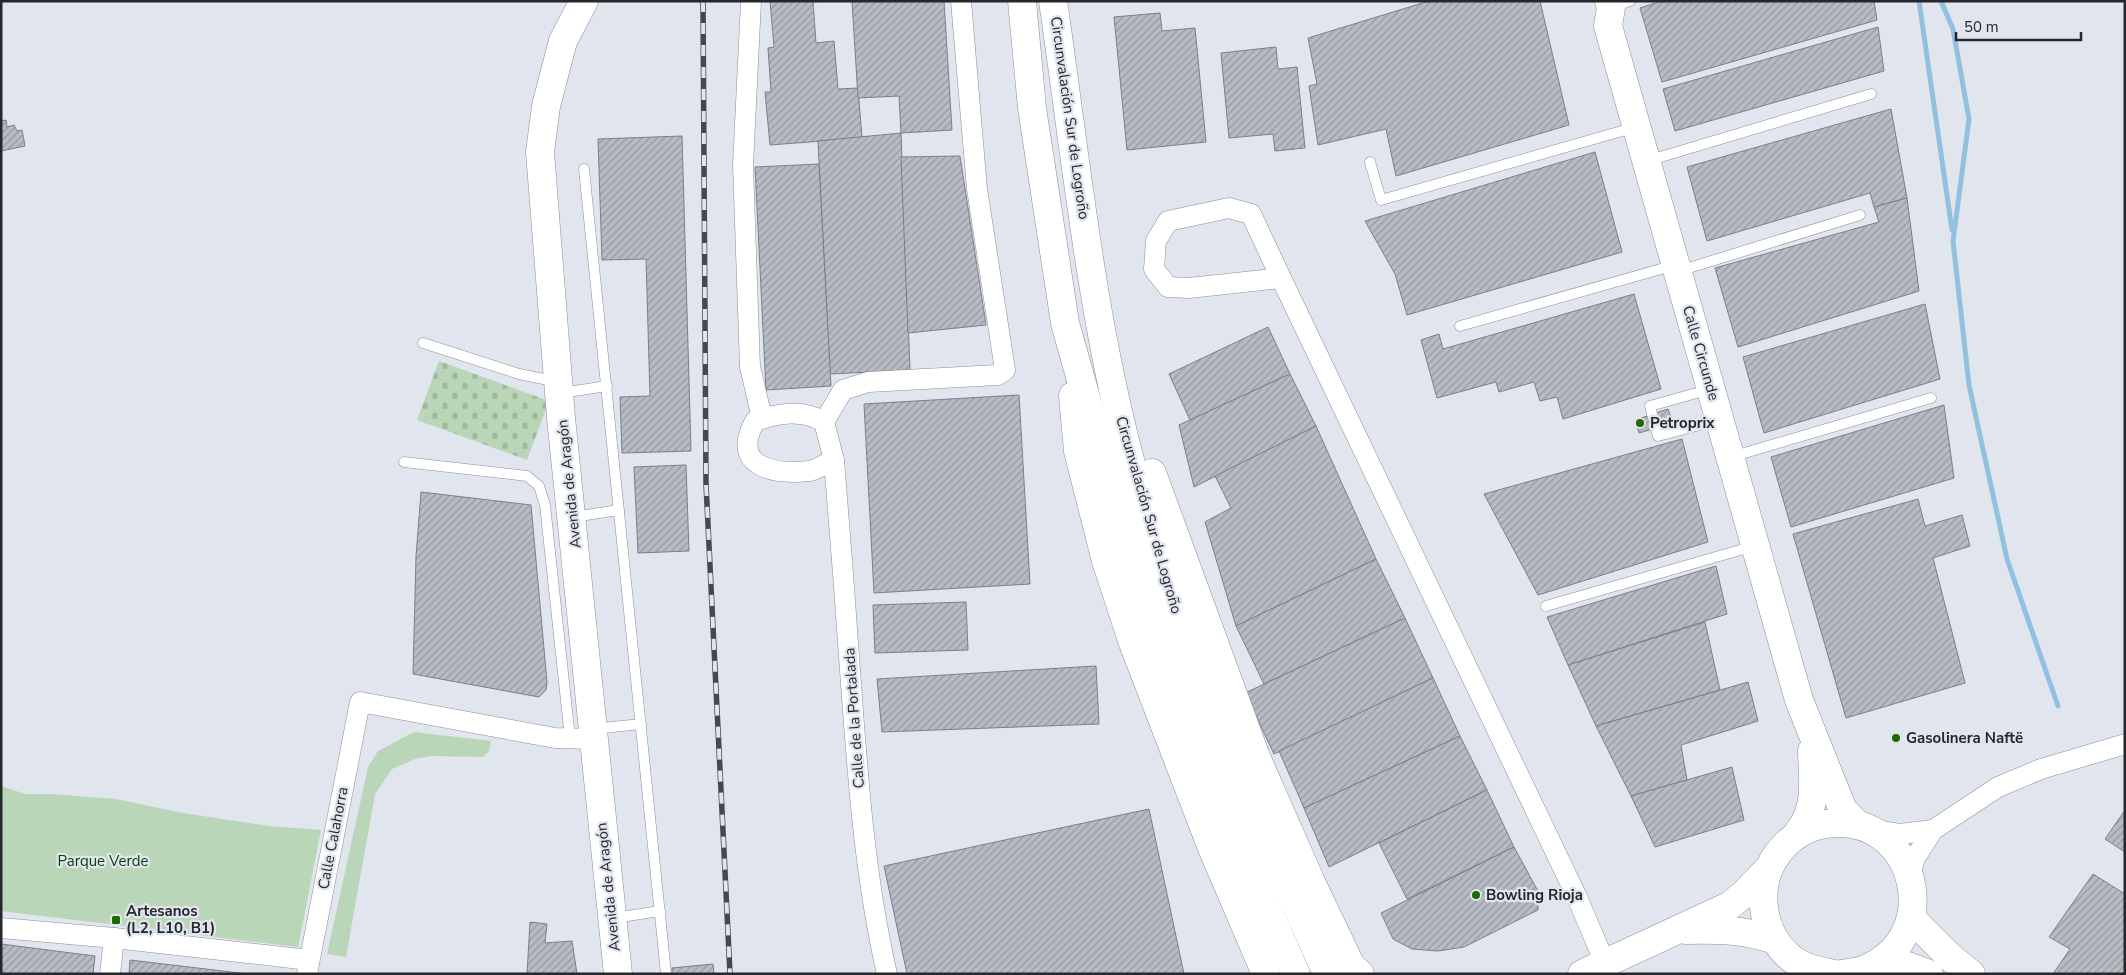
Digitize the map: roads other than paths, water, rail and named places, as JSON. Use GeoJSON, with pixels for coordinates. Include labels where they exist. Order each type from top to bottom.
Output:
{"type":"FeatureCollection","features":[{"type":"Feature","properties":{"kind":"main road","name":"Avenida de Aragón"},"geometry":{"type":"LineString","coordinates":[[584,1],[563,41],[546,106],[540,152],[559,388],[573,517],[585,735],[612,918],[618,974]]}},
{"type":"Feature","properties":{"kind":"main road","name":"Circunvalación Sur de Logroño"},"geometry":{"type":"LineString","coordinates":[[1022,1],[1032,108],[1065,323],[1140,586],[1162,655],[1215,788],[1296,974]]}},
{"type":"Feature","properties":{"kind":"main road","name":"Circunvalación Sur de Logroño"},"geometry":{"type":"LineString","coordinates":[[1053,1],[1084,214],[1092,285],[1120,418],[1156,548],[1197,671],[1221,735],[1326,972]]}},
{"type":"Feature","properties":{"kind":"main road","name":"Calle Circunde"},"geometry":{"type":"LineString","coordinates":[[1609,7],[1636,126],[1799,700],[1812,737],[1843,810],[1864,827]]}},
{"type":"Feature","properties":{"kind":"main road"},"geometry":{"type":"LineString","coordinates":[[1084,214],[1154,478],[1207,628],[1256,757],[1291,837],[1351,966],[1360,974]]}},
{"type":"Feature","properties":{"kind":"main road"},"geometry":{"type":"LineString","coordinates":[[1065,323],[1078,451],[1106,561],[1164,729],[1266,974]]}},
{"type":"Feature","properties":{"kind":"main road","name":"Calle Circunde"},"geometry":{"type":"LineString","coordinates":[[1797,834],[1807,822],[1813,796],[1812,737]]}},
{"type":"Feature","properties":{"kind":"main road"},"geometry":{"type":"LineString","coordinates":[[1594,968],[1729,906],[1744,894],[1769,868],[1781,849],[1797,834],[1823,824],[1837,822],[1864,827],[1888,841],[1897,851],[1910,875],[1914,896],[1911,918],[1901,940],[1885,958],[1863,970],[1845,973],[1812,970],[1781,954],[1755,933],[1713,929],[1677,931]]}},
{"type":"Feature","properties":{"kind":"main road"},"geometry":{"type":"LineString","coordinates":[[1769,868],[1763,889],[1764,911],[1769,930],[1781,954]]}},
{"type":"Feature","properties":{"kind":"main road"},"geometry":{"type":"LineString","coordinates":[[1911,918],[1950,958],[1971,974]]}},
{"type":"Feature","properties":{"kind":"main road"},"geometry":{"type":"LineString","coordinates":[[1885,958],[1929,974]]}},
{"type":"Feature","properties":{"kind":"street"},"geometry":{"type":"LineString","coordinates":[[751,1],[743,165],[750,367],[762,418]]}},
{"type":"Feature","properties":{"kind":"street"},"geometry":{"type":"LineString","coordinates":[[834,460],[810,471],[763,468],[752,459],[746,447],[755,421],[762,418],[795,413],[814,416],[824,422],[843,390],[868,382],[998,375],[1004,370],[977,189],[961,1]]}},
{"type":"Feature","properties":{"kind":"street"},"geometry":{"type":"LineString","coordinates":[[1281,278],[1189,288],[1168,286],[1154,269],[1156,241],[1168,221],[1229,208],[1251,214],[1576,895],[1594,968]]}},
{"type":"Feature","properties":{"kind":"street","name":"Calle de la Portalada"},"geometry":{"type":"LineString","coordinates":[[824,422],[834,460],[860,803],[869,879],[886,974]]}},
{"type":"Feature","properties":{"kind":"street","name":"Calle Calahorra"},"geometry":{"type":"LineString","coordinates":[[308,967],[360,702],[556,738],[585,735]]}},
{"type":"Feature","properties":{"kind":"street"},"geometry":{"type":"LineString","coordinates":[[1910,875],[1914,858],[1933,830],[1998,787],[2041,769],[2125,744]]}},
{"type":"Feature","properties":{"kind":"street"},"geometry":{"type":"LineString","coordinates":[[1864,827],[1900,834],[1933,830]]}},
{"type":"Feature","properties":{"kind":"street"},"geometry":{"type":"LineString","coordinates":[[1,928],[114,938],[308,967]]}},
{"type":"Feature","properties":{"kind":"street"},"geometry":{"type":"LineString","coordinates":[[110,974],[114,938]]}},
{"type":"Feature","properties":{"kind":"lane"},"geometry":{"type":"LineString","coordinates":[[1646,162],[1871,94]]}},
{"type":"Feature","properties":{"kind":"lane"},"geometry":{"type":"LineString","coordinates":[[1370,162],[1381,200],[1636,126]]}},
{"type":"Feature","properties":{"kind":"lane"},"geometry":{"type":"LineString","coordinates":[[584,169],[666,974]]}},
{"type":"Feature","properties":{"kind":"lane"},"geometry":{"type":"LineString","coordinates":[[1460,326],[1677,268],[1860,215]]}},
{"type":"Feature","properties":{"kind":"lane"},"geometry":{"type":"LineString","coordinates":[[423,343],[559,388],[607,386]]}},
{"type":"Feature","properties":{"kind":"lane"},"geometry":{"type":"LineString","coordinates":[[1711,389],[1650,406],[1658,436],[1720,420]]}},
{"type":"Feature","properties":{"kind":"lane"},"geometry":{"type":"LineString","coordinates":[[1730,457],[1931,398]]}},
{"type":"Feature","properties":{"kind":"lane"},"geometry":{"type":"LineString","coordinates":[[404,462],[527,476],[539,486],[545,505],[585,735],[641,724]]}},
{"type":"Feature","properties":{"kind":"lane"},"geometry":{"type":"LineString","coordinates":[[573,517],[619,510]]}},
{"type":"Feature","properties":{"kind":"lane"},"geometry":{"type":"LineString","coordinates":[[1546,606],[1755,546]]}},
{"type":"Feature","properties":{"kind":"lane"},"geometry":{"type":"LineString","coordinates":[[612,918],[660,911]]}},
{"type":"Feature","properties":{"kind":"waterway"},"geometry":{"type":"LineString","coordinates":[[1919,1],[1952,230]]}},
{"type":"Feature","properties":{"kind":"waterway"},"geometry":{"type":"LineString","coordinates":[[1941,1],[1953,29],[1969,119],[1953,241],[1969,385],[2007,559],[2058,706]]}},
{"type":"Feature","properties":{"kind":"railway"},"geometry":{"type":"LineString","coordinates":[[703,1],[706,484],[730,974]]}},
{"type":"Feature","properties":{"kind":"place","name":"Petroprix"},"geometry":{"type":"Point","coordinates":[1640,423]}},
{"type":"Feature","properties":{"kind":"place","name":"Gasolinera Naftë"},"geometry":{"type":"Point","coordinates":[1896,738]}},
{"type":"Feature","properties":{"kind":"place","name":"Bowling Rioja"},"geometry":{"type":"Point","coordinates":[1476,895]}},
{"type":"Feature","properties":{"kind":"place","name":"Artesanos (L2, L10, B1)"},"geometry":{"type":"Point","coordinates":[116,920]}},
{"type":"Feature","properties":{"kind":"park label","name":"Parque Verde"},"geometry":{"type":"Point","coordinates":[103,861]}}]}
